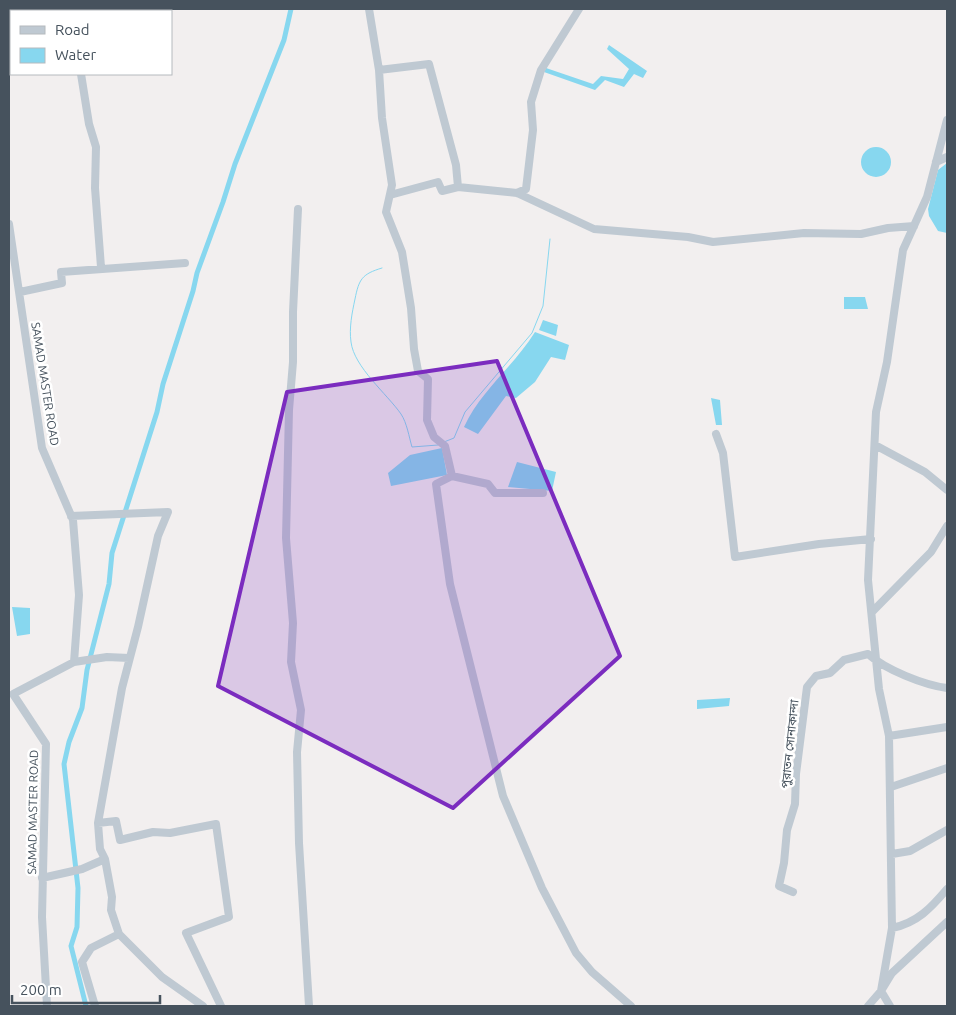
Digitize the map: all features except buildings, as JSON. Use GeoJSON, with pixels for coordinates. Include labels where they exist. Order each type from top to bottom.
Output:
{"type":"FeatureCollection","features":[{"type":"Feature","properties":{"kind":"street"},"geometry":{"type":"LineString","coordinates":[[368,9],[379,70],[382,118],[392,184],[386,212],[402,252],[418,371],[428,379],[427,420],[434,437],[445,446],[452,476]]}},
{"type":"Feature","properties":{"kind":"street"},"geometry":{"type":"LineString","coordinates":[[517,193],[526,189],[533,130],[530,102],[541,70],[580,9]]}},
{"type":"Feature","properties":{"kind":"street"},"geometry":{"type":"LineString","coordinates":[[379,70],[429,64],[456,165],[458,187]]}},
{"type":"Feature","properties":{"kind":"street"},"geometry":{"type":"LineString","coordinates":[[81,75],[89,124],[96,147],[95,188],[101,267]]}},
{"type":"Feature","properties":{"kind":"street"},"geometry":{"type":"LineString","coordinates":[[890,1006],[881,991],[892,928],[889,736],[879,689],[878,662],[868,580],[876,412],[887,362],[903,250],[927,197],[947,120]]}},
{"type":"Feature","properties":{"kind":"street"},"geometry":{"type":"LineString","coordinates":[[936,162],[947,157]]}},
{"type":"Feature","properties":{"kind":"street"},"geometry":{"type":"LineString","coordinates":[[390,195],[438,182],[442,191],[458,187],[517,193],[594,230],[688,237],[713,242],[804,233],[861,234],[888,228],[914,226]]}},
{"type":"Feature","properties":{"kind":"street"},"geometry":{"type":"LineString","coordinates":[[298,209],[292,312],[293,362],[288,410],[286,538],[293,623],[291,662],[301,710],[297,752],[299,843],[309,1006]]}},
{"type":"Feature","properties":{"kind":"street","name":"SAMAD MASTER ROAD"},"geometry":{"type":"LineString","coordinates":[[9,224],[42,448],[71,516],[79,595],[77,662],[11,690],[46,744],[42,917],[47,1006]]}},
{"type":"Feature","properties":{"kind":"street"},"geometry":{"type":"LineString","coordinates":[[20,292],[62,283],[61,272],[101,267],[185,263]]}},
{"type":"Feature","properties":{"kind":"street"},"geometry":{"type":"LineString","coordinates":[[716,434],[723,453],[735,557],[819,544],[871,539]]}},
{"type":"Feature","properties":{"kind":"street"},"geometry":{"type":"LineString","coordinates":[[875,445],[925,472],[947,490]]}},
{"type":"Feature","properties":{"kind":"street"},"geometry":{"type":"LineString","coordinates":[[543,493],[495,493],[488,484],[452,476],[436,484],[450,584],[503,796],[542,888],[576,953],[592,972],[631,1006]]}},
{"type":"Feature","properties":{"kind":"street"},"geometry":{"type":"LineString","coordinates":[[71,516],[168,512],[158,536],[116,715],[98,823],[100,849],[105,859],[112,897],[111,910],[119,934],[162,977],[203,1006]]}},
{"type":"Feature","properties":{"kind":"street"},"geometry":{"type":"LineString","coordinates":[[872,612],[931,552],[947,526]]}},
{"type":"Feature","properties":{"kind":"street","name":"পুরাতন সোনাকান্দা"},"geometry":{"type":"LineString","coordinates":[[793,892],[779,886],[784,863],[787,830],[795,804],[796,774],[807,687],[816,676],[830,673],[844,660],[868,654],[878,662],[925,683],[947,688]]}},
{"type":"Feature","properties":{"kind":"street"},"geometry":{"type":"LineString","coordinates":[[77,662],[107,657],[129,658]]}},
{"type":"Feature","properties":{"kind":"street"},"geometry":{"type":"LineString","coordinates":[[889,736],[947,727]]}},
{"type":"Feature","properties":{"kind":"street"},"geometry":{"type":"LineString","coordinates":[[891,787],[947,768]]}},
{"type":"Feature","properties":{"kind":"street"},"geometry":{"type":"LineString","coordinates":[[98,823],[116,821],[120,840],[153,832],[170,833],[216,824],[229,916],[186,933],[221,1006]]}},
{"type":"Feature","properties":{"kind":"street"},"geometry":{"type":"LineString","coordinates":[[892,854],[910,851],[947,830]]}},
{"type":"Feature","properties":{"kind":"street"},"geometry":{"type":"LineString","coordinates":[[42,878],[82,869],[105,859]]}},
{"type":"Feature","properties":{"kind":"street"},"geometry":{"type":"LineString","coordinates":[[892,928],[904,926],[928,912],[947,889]]}},
{"type":"Feature","properties":{"kind":"street"},"geometry":{"type":"LineString","coordinates":[[868,1006],[881,991],[892,973],[947,922]]}},
{"type":"Feature","properties":{"kind":"street"},"geometry":{"type":"LineString","coordinates":[[95,1006],[82,962],[91,948],[119,934]]}},
{"type":"Feature","properties":{"kind":"highlighted area"},"geometry":{"type":"Polygon","coordinates":[[[497,361],[620,656],[453,808],[218,686],[287,392],[497,361]]]}},
{"type":"Feature","properties":{"kind":"water"},"geometry":{"type":"Polygon","coordinates":[[[609,45],[647,71],[643,78],[634,74],[624,87],[605,80],[595,90],[544,72],[546,68],[593,84],[601,76],[623,79],[629,69],[607,49],[609,45]]]}},
{"type":"Feature","properties":{"kind":"water"},"geometry":{"type":"Polygon","coordinates":[[[876,147],[887,151],[891,162],[887,173],[876,177],[865,173],[861,162],[865,151],[876,147]]]}},
{"type":"Feature","properties":{"kind":"water"},"geometry":{"type":"Polygon","coordinates":[[[947,163],[947,233],[938,231],[929,216],[928,209],[938,170],[947,163]]]}},
{"type":"Feature","properties":{"kind":"water"},"geometry":{"type":"Polygon","coordinates":[[[844,297],[865,297],[868,309],[844,309],[844,297]]]}},
{"type":"Feature","properties":{"kind":"water"},"geometry":{"type":"Polygon","coordinates":[[[543,320],[558,325],[556,336],[539,330],[543,320]]]}},
{"type":"Feature","properties":{"kind":"water"},"geometry":{"type":"Polygon","coordinates":[[[535,332],[569,345],[565,360],[551,357],[535,382],[516,398],[506,396],[478,434],[464,427],[479,401],[535,332]]]}},
{"type":"Feature","properties":{"kind":"water"},"geometry":{"type":"Polygon","coordinates":[[[711,398],[720,400],[722,425],[716,425],[711,398]]]}},
{"type":"Feature","properties":{"kind":"water"},"geometry":{"type":"Polygon","coordinates":[[[442,448],[447,475],[391,486],[388,473],[410,455],[442,448]]]}},
{"type":"Feature","properties":{"kind":"water"},"geometry":{"type":"Polygon","coordinates":[[[517,462],[556,472],[552,491],[508,487],[517,462]]]}},
{"type":"Feature","properties":{"kind":"water"},"geometry":{"type":"Polygon","coordinates":[[[12,607],[30,608],[30,634],[17,636],[12,607]]]}},
{"type":"Feature","properties":{"kind":"water"},"geometry":{"type":"Polygon","coordinates":[[[730,698],[729,706],[697,709],[697,700],[730,698]]]}},
{"type":"Feature","properties":{"kind":"waterway"},"geometry":{"type":"LineString","coordinates":[[86,1006],[71,946],[77,927],[78,888],[64,764],[69,742],[82,708],[87,670],[109,584],[112,553],[157,412],[163,384],[197,273],[235,164],[284,40],[291,9]]}},
{"type":"Feature","properties":{"kind":"waterway"},"geometry":{"type":"LineString","coordinates":[[444,442],[454,438],[465,412],[532,333],[543,306],[550,239]]}},
{"type":"Feature","properties":{"kind":"waterway"},"geometry":{"type":"LineString","coordinates":[[382,268],[362,278],[358,287],[350,337],[353,351],[364,370],[401,414],[412,447],[438,445]]}}]}
